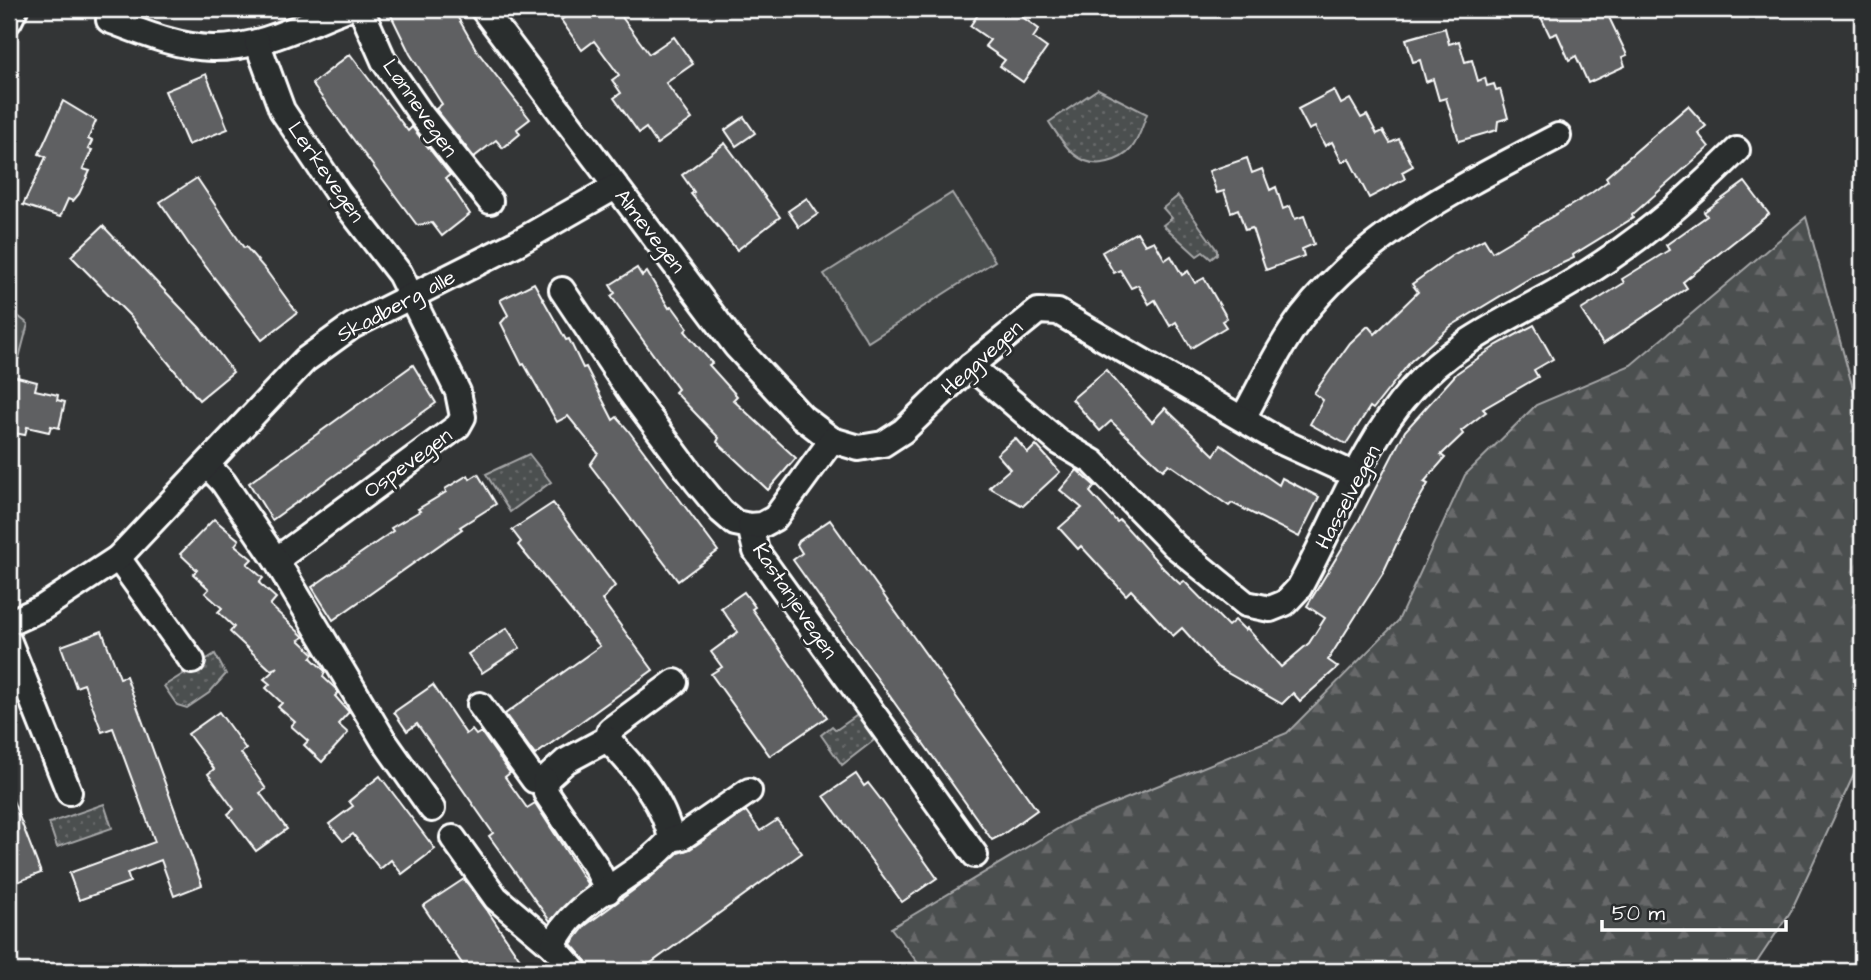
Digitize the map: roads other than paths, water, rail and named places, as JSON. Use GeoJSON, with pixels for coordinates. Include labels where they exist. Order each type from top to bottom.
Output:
{"type":"FeatureCollection","features":[{"type":"Feature","properties":{"kind":"street"},"geometry":{"type":"LineString","coordinates":[[9,21],[15,9]]}},
{"type":"Feature","properties":{"kind":"street"},"geometry":{"type":"LineString","coordinates":[[109,20],[187,45],[211,48],[257,42],[345,9]]}},
{"type":"Feature","properties":{"kind":"street","name":"Lønnevegen"},"geometry":{"type":"LineString","coordinates":[[360,9],[384,61],[422,116],[490,201]]}},
{"type":"Feature","properties":{"kind":"street","name":"Almevegen"},"geometry":{"type":"LineString","coordinates":[[482,9],[736,346],[802,418],[832,440]]}},
{"type":"Feature","properties":{"kind":"street","name":"Lerkevegen"},"geometry":{"type":"LineString","coordinates":[[257,42],[282,110],[338,194],[400,274],[410,295]]}},
{"type":"Feature","properties":{"kind":"street"},"geometry":{"type":"LineString","coordinates":[[1243,418],[1273,360],[1302,317],[1354,260],[1402,223],[1558,136]]}},
{"type":"Feature","properties":{"kind":"street","name":"Hasselvegen"},"geometry":{"type":"LineString","coordinates":[[970,366],[1059,442],[1093,462],[1196,565],[1246,604],[1259,609],[1270,609],[1285,603],[1298,588],[1357,476],[1396,410],[1434,368],[1483,332],[1571,284],[1657,226],[1737,150]]}},
{"type":"Feature","properties":{"kind":"street","name":"Skadberg alle"},"geometry":{"type":"LineString","coordinates":[[9,623],[41,608],[118,558],[305,360],[352,326],[516,243],[615,187]]}},
{"type":"Feature","properties":{"kind":"street","name":"Kastanjevegen"},"geometry":{"type":"LineString","coordinates":[[562,290],[630,392],[696,482],[721,512],[736,523],[750,526],[756,551],[975,855]]}},
{"type":"Feature","properties":{"kind":"street","name":"Ospevegen"},"geometry":{"type":"LineString","coordinates":[[275,561],[458,426],[463,417],[458,392],[410,295]]}},
{"type":"Feature","properties":{"kind":"street","name":"Heggvegen"},"geometry":{"type":"LineString","coordinates":[[832,440],[859,448],[883,444],[903,430],[1030,314],[1038,311],[1058,312],[1278,440],[1357,476]]}},
{"type":"Feature","properties":{"kind":"street"},"geometry":{"type":"LineString","coordinates":[[750,526],[775,518],[832,440]]}},
{"type":"Feature","properties":{"kind":"street"},"geometry":{"type":"LineString","coordinates":[[207,465],[223,482],[275,561],[384,741],[432,809]]}},
{"type":"Feature","properties":{"kind":"street"},"geometry":{"type":"LineString","coordinates":[[118,558],[192,661]]}},
{"type":"Feature","properties":{"kind":"street"},"geometry":{"type":"LineString","coordinates":[[9,642],[69,792]]}},
{"type":"Feature","properties":{"kind":"street"},"geometry":{"type":"LineString","coordinates":[[480,705],[534,779],[545,779],[566,761],[607,739],[610,730],[675,682]]}},
{"type":"Feature","properties":{"kind":"street"},"geometry":{"type":"LineString","coordinates":[[607,739],[625,757],[667,817],[671,839]]}},
{"type":"Feature","properties":{"kind":"street"},"geometry":{"type":"LineString","coordinates":[[545,779],[546,793],[595,865],[608,891]]}},
{"type":"Feature","properties":{"kind":"street"},"geometry":{"type":"LineString","coordinates":[[553,946],[560,929],[576,912],[658,855],[671,839],[682,837],[750,791]]}},
{"type":"Feature","properties":{"kind":"street"},"geometry":{"type":"LineString","coordinates":[[453,838],[496,898],[553,946],[575,971]]}}]}
